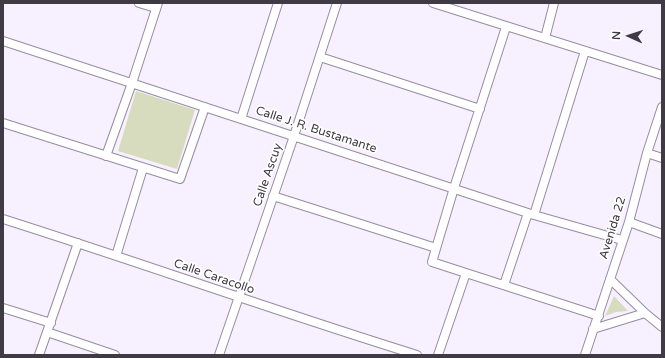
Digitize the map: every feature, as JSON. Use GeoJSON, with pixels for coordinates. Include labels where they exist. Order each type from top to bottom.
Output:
{"type":"FeatureCollection","features":[{"type":"Feature","properties":{"kind":"street"},"geometry":{"type":"LineString","coordinates":[[106,156],[157,6],[139,3]]}},
{"type":"Feature","properties":{"kind":"street"},"geometry":{"type":"LineString","coordinates":[[241,119],[278,3]]}},
{"type":"Feature","properties":{"kind":"street","name":"Calle Ascuy"},"geometry":{"type":"LineString","coordinates":[[219,355],[294,136],[337,3]]}},
{"type":"Feature","properties":{"kind":"street"},"geometry":{"type":"LineString","coordinates":[[433,3],[662,75]]}},
{"type":"Feature","properties":{"kind":"street"},"geometry":{"type":"LineString","coordinates":[[545,38],[554,3]]}},
{"type":"Feature","properties":{"kind":"street"},"geometry":{"type":"LineString","coordinates":[[506,27],[454,188],[432,262],[599,316]]}},
{"type":"Feature","properties":{"kind":"street","name":"Calle J. R. Bustamante"},"geometry":{"type":"LineString","coordinates":[[3,41],[531,214],[622,240]]}},
{"type":"Feature","properties":{"kind":"street"},"geometry":{"type":"LineString","coordinates":[[504,285],[531,214],[585,51]]}},
{"type":"Feature","properties":{"kind":"street"},"geometry":{"type":"LineString","coordinates":[[320,57],[480,109]]}},
{"type":"Feature","properties":{"kind":"street"},"geometry":{"type":"LineString","coordinates":[[3,123],[180,180],[205,107]]}},
{"type":"Feature","properties":{"kind":"street","name":"Avenida 22"},"geometry":{"type":"LineString","coordinates":[[585,355],[629,222],[647,153],[662,107]]}},
{"type":"Feature","properties":{"kind":"street"},"geometry":{"type":"LineString","coordinates":[[647,153],[662,158]]}},
{"type":"Feature","properties":{"kind":"street"},"geometry":{"type":"LineString","coordinates":[[116,256],[143,168]]}},
{"type":"Feature","properties":{"kind":"street"},"geometry":{"type":"LineString","coordinates":[[273,196],[436,248]]}},
{"type":"Feature","properties":{"kind":"street","name":"Calle Caracollo"},"geometry":{"type":"LineString","coordinates":[[3,220],[78,243],[392,351],[417,355]]}},
{"type":"Feature","properties":{"kind":"street"},"geometry":{"type":"LineString","coordinates":[[629,222],[662,234]]}},
{"type":"Feature","properties":{"kind":"street"},"geometry":{"type":"LineString","coordinates":[[39,355],[78,243]]}},
{"type":"Feature","properties":{"kind":"street"},"geometry":{"type":"LineString","coordinates":[[438,355],[466,273]]}},
{"type":"Feature","properties":{"kind":"street"},"geometry":{"type":"LineString","coordinates":[[610,279],[645,313],[662,327]]}},
{"type":"Feature","properties":{"kind":"street"},"geometry":{"type":"LineString","coordinates":[[3,308],[51,324]]}},
{"type":"Feature","properties":{"kind":"street"},"geometry":{"type":"LineString","coordinates":[[593,330],[645,313]]}},
{"type":"Feature","properties":{"kind":"street"},"geometry":{"type":"LineString","coordinates":[[47,332],[115,355]]}},
{"type":"Feature","properties":{"kind":"green space"},"geometry":{"type":"Polygon","coordinates":[[[136,91],[195,110],[177,169],[118,151],[136,91]]]}},
{"type":"Feature","properties":{"kind":"green space"},"geometry":{"type":"Polygon","coordinates":[[[614,296],[628,311],[616,312],[605,316],[614,296]]]}}]}
